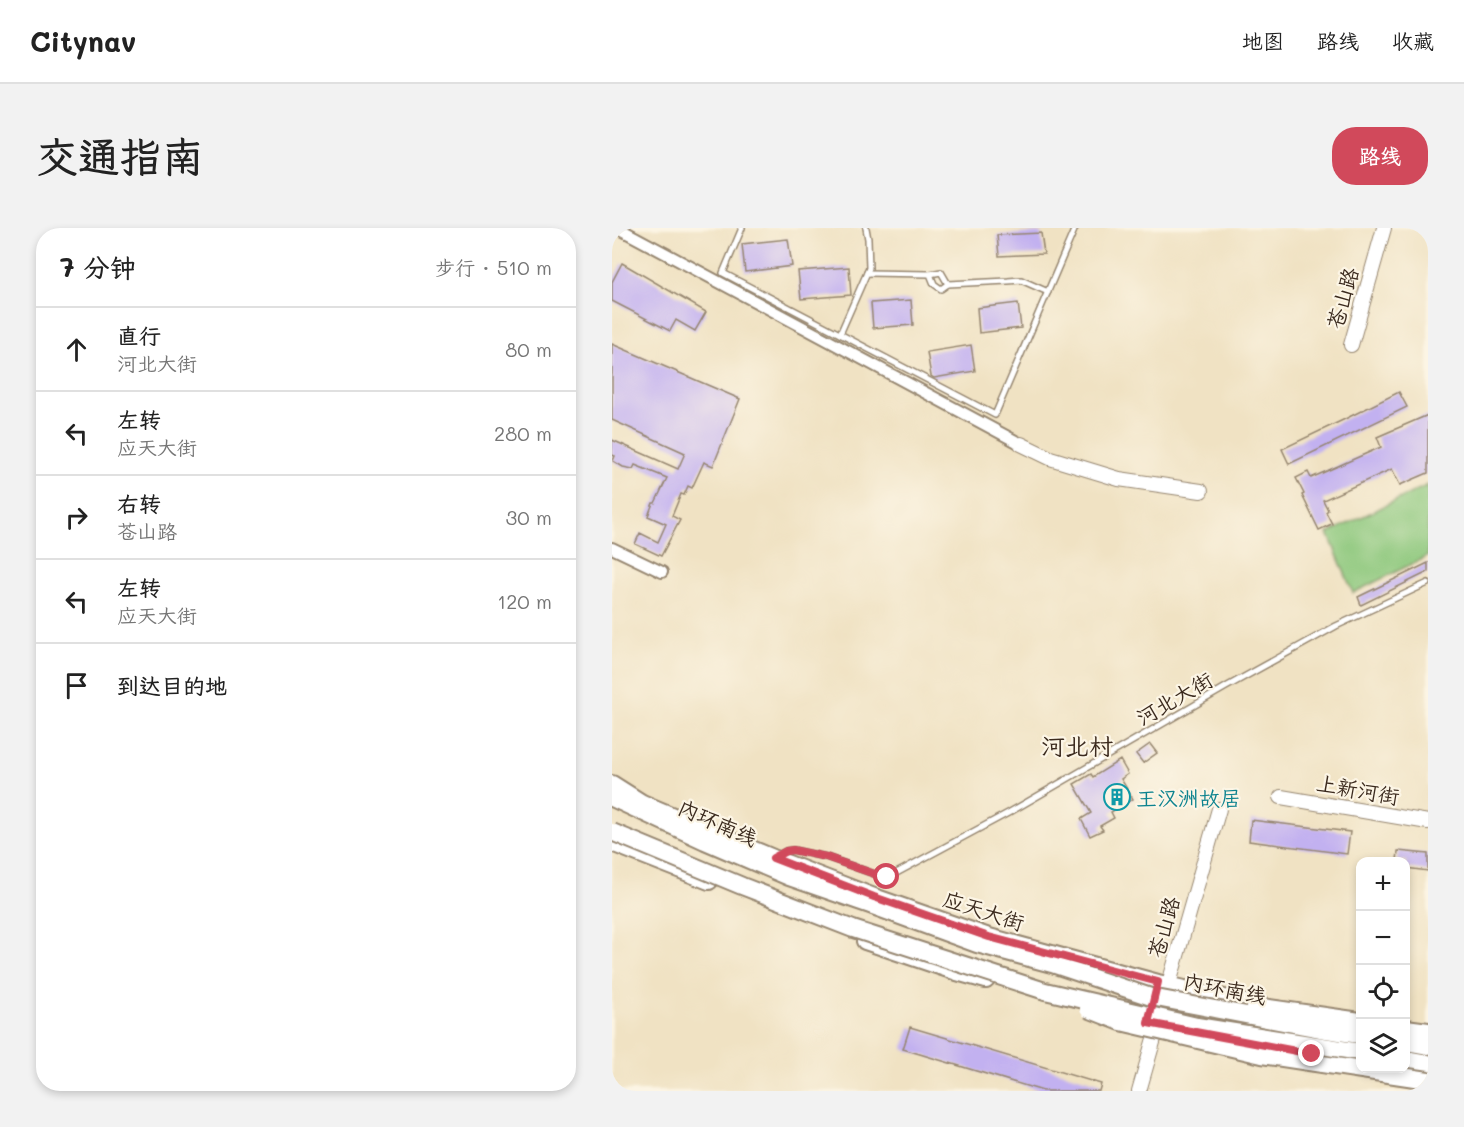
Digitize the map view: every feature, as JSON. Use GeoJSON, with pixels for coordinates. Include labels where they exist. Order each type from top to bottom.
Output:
{"type":"FeatureCollection","features":[{"type":"Feature","properties":{"kind":"main road","name":"应天大街"},"geometry":{"type":"LineString","coordinates":[[612,784],[642,803],[773,858],[874,897],[989,937],[1163,984],[1320,1020],[1356,1025]]}},
{"type":"Feature","properties":{"kind":"main road","name":"内环南线"},"geometry":{"type":"LineString","coordinates":[[612,796],[635,810],[789,877],[977,944],[1052,964],[1151,997],[1356,1034]]}},
{"type":"Feature","properties":{"kind":"main road","name":"内环南线"},"geometry":{"type":"LineString","coordinates":[[612,832],[854,929],[1046,991],[1197,1026],[1356,1051]]}},
{"type":"Feature","properties":{"kind":"main road"},"geometry":{"type":"LineString","coordinates":[[612,843],[815,922],[957,972],[1153,1024],[1356,1061]]}},
{"type":"Feature","properties":{"kind":"main road"},"geometry":{"type":"LineString","coordinates":[[1052,964],[1203,998],[1356,1021]]}},
{"type":"Feature","properties":{"kind":"main road"},"geometry":{"type":"LineString","coordinates":[[1046,991],[1121,1022],[1218,1045],[1262,1055],[1428,1080]]}},
{"type":"Feature","properties":{"kind":"main road"},"geometry":{"type":"LineString","coordinates":[[1410,1029],[1428,1031]]}},
{"type":"Feature","properties":{"kind":"main road"},"geometry":{"type":"LineString","coordinates":[[1410,1035],[1428,1037]]}},
{"type":"Feature","properties":{"kind":"main road"},"geometry":{"type":"LineString","coordinates":[[1410,1043],[1428,1046]]}},
{"type":"Feature","properties":{"kind":"main road"},"geometry":{"type":"LineString","coordinates":[[1410,1060],[1428,1063]]}},
{"type":"Feature","properties":{"kind":"main road"},"geometry":{"type":"LineString","coordinates":[[1410,1069],[1428,1072]]}},
{"type":"Feature","properties":{"kind":"street"},"geometry":{"type":"LineString","coordinates":[[618,228],[1050,458],[1119,479],[1201,491]]}},
{"type":"Feature","properties":{"kind":"street","name":"苍山路"},"geometry":{"type":"LineString","coordinates":[[1351,345],[1384,228]]}},
{"type":"Feature","properties":{"kind":"street"},"geometry":{"type":"LineString","coordinates":[[612,548],[662,572]]}},
{"type":"Feature","properties":{"kind":"street","name":"上新河街"},"geometry":{"type":"LineString","coordinates":[[1281,797],[1428,822]]}},
{"type":"Feature","properties":{"kind":"street","name":"苍山路"},"geometry":{"type":"LineString","coordinates":[[1139,1091],[1163,984],[1219,809]]}},
{"type":"Feature","properties":{"kind":"street","name":"苍山路"},"geometry":{"type":"LineString","coordinates":[[1129,1091],[1153,1024]]}},
{"type":"Feature","properties":{"kind":"lane"},"geometry":{"type":"LineString","coordinates":[[742,228],[723,273],[994,415],[1075,228]]}},
{"type":"Feature","properties":{"kind":"lane"},"geometry":{"type":"LineString","coordinates":[[840,334],[869,268],[866,228]]}},
{"type":"Feature","properties":{"kind":"lane"},"geometry":{"type":"LineString","coordinates":[[867,273],[930,274],[941,272],[948,284]]}},
{"type":"Feature","properties":{"kind":"lane"},"geometry":{"type":"LineString","coordinates":[[930,274],[934,284],[941,289],[948,284],[1021,280],[1048,292]]}},
{"type":"Feature","properties":{"kind":"lane","name":"河北大街"},"geometry":{"type":"LineString","coordinates":[[773,858],[793,850],[826,857],[883,877],[889,877],[1010,812],[1327,631],[1428,583]]}},
{"type":"Feature","properties":{"kind":"green space"},"geometry":{"type":"Polygon","coordinates":[[[1428,485],[1428,556],[1353,593],[1328,533],[1428,485]]]}},
{"type":"Feature","properties":{"kind":"building"},"geometry":{"type":"Polygon","coordinates":[[[1041,233],[1044,254],[999,256],[997,235],[1041,233]]]}},
{"type":"Feature","properties":{"kind":"building"},"geometry":{"type":"Polygon","coordinates":[[[788,239],[792,266],[745,272],[742,244],[788,239]]]}},
{"type":"Feature","properties":{"kind":"building"},"geometry":{"type":"Polygon","coordinates":[[[622,263],[706,312],[695,331],[676,320],[670,331],[612,301],[612,282],[622,263]]]}},
{"type":"Feature","properties":{"kind":"building"},"geometry":{"type":"Polygon","coordinates":[[[849,267],[851,295],[801,299],[798,271],[849,267]]]}},
{"type":"Feature","properties":{"kind":"building"},"geometry":{"type":"Polygon","coordinates":[[[911,300],[913,325],[873,328],[871,303],[911,300]]]}},
{"type":"Feature","properties":{"kind":"building"},"geometry":{"type":"Polygon","coordinates":[[[1018,303],[1021,328],[979,333],[977,308],[1018,303]]]}},
{"type":"Feature","properties":{"kind":"building"},"geometry":{"type":"Polygon","coordinates":[[[612,344],[740,399],[713,466],[704,462],[692,488],[688,486],[684,495],[681,494],[672,516],[680,520],[661,556],[635,544],[640,533],[658,542],[666,524],[648,516],[667,478],[635,465],[633,469],[623,467],[613,461],[615,456],[612,455],[612,440],[678,469],[685,453],[612,420],[612,344]]]}},
{"type":"Feature","properties":{"kind":"building"},"geometry":{"type":"Polygon","coordinates":[[[971,345],[975,371],[934,378],[931,376],[927,352],[971,345]]]}},
{"type":"Feature","properties":{"kind":"building"},"geometry":{"type":"Polygon","coordinates":[[[1399,392],[1407,407],[1289,464],[1282,449],[1399,392]]]}},
{"type":"Feature","properties":{"kind":"building"},"geometry":{"type":"Polygon","coordinates":[[[1428,415],[1428,473],[1400,485],[1392,469],[1323,500],[1332,524],[1319,530],[1296,478],[1308,472],[1311,478],[1381,447],[1377,437],[1428,415]]]}},
{"type":"Feature","properties":{"kind":"building"},"geometry":{"type":"Polygon","coordinates":[[[1428,563],[1428,572],[1361,605],[1358,597],[1428,563]]]}},
{"type":"Feature","properties":{"kind":"building"},"geometry":{"type":"Polygon","coordinates":[[[1150,744],[1157,753],[1143,763],[1136,754],[1150,744]]]}},
{"type":"Feature","properties":{"kind":"building"},"geometry":{"type":"Polygon","coordinates":[[[1120,760],[1128,774],[1121,779],[1133,799],[1111,812],[1114,818],[1100,826],[1103,830],[1090,836],[1081,819],[1091,813],[1074,784],[1091,774],[1093,777],[1120,760]]]}},
{"type":"Feature","properties":{"kind":"building"},"geometry":{"type":"Polygon","coordinates":[[[1251,820],[1350,832],[1347,854],[1249,841],[1251,820]]]}},
{"type":"Feature","properties":{"kind":"building"},"geometry":{"type":"Polygon","coordinates":[[[1398,851],[1428,854],[1428,871],[1410,869],[1410,857],[1397,857],[1398,851]]]}},
{"type":"Feature","properties":{"kind":"building"},"geometry":{"type":"Polygon","coordinates":[[[910,1027],[1101,1084],[1099,1091],[1043,1091],[903,1049],[910,1027]]]}},
{"type":"Feature","properties":{"kind":"place","name":"王汉洲故居"},"geometry":{"type":"Point","coordinates":[1117,797]}},
{"type":"Feature","properties":{"kind":"district","name":"河北村"},"geometry":{"type":"Point","coordinates":[1077,745]}},
{"type":"Feature","properties":{"kind":"route"},"geometry":{"type":"LineString","coordinates":[[887,877],[826,857],[793,850],[773,858],[874,897],[989,937],[1158,982],[1148,1023],[1312,1054]]}}]}
